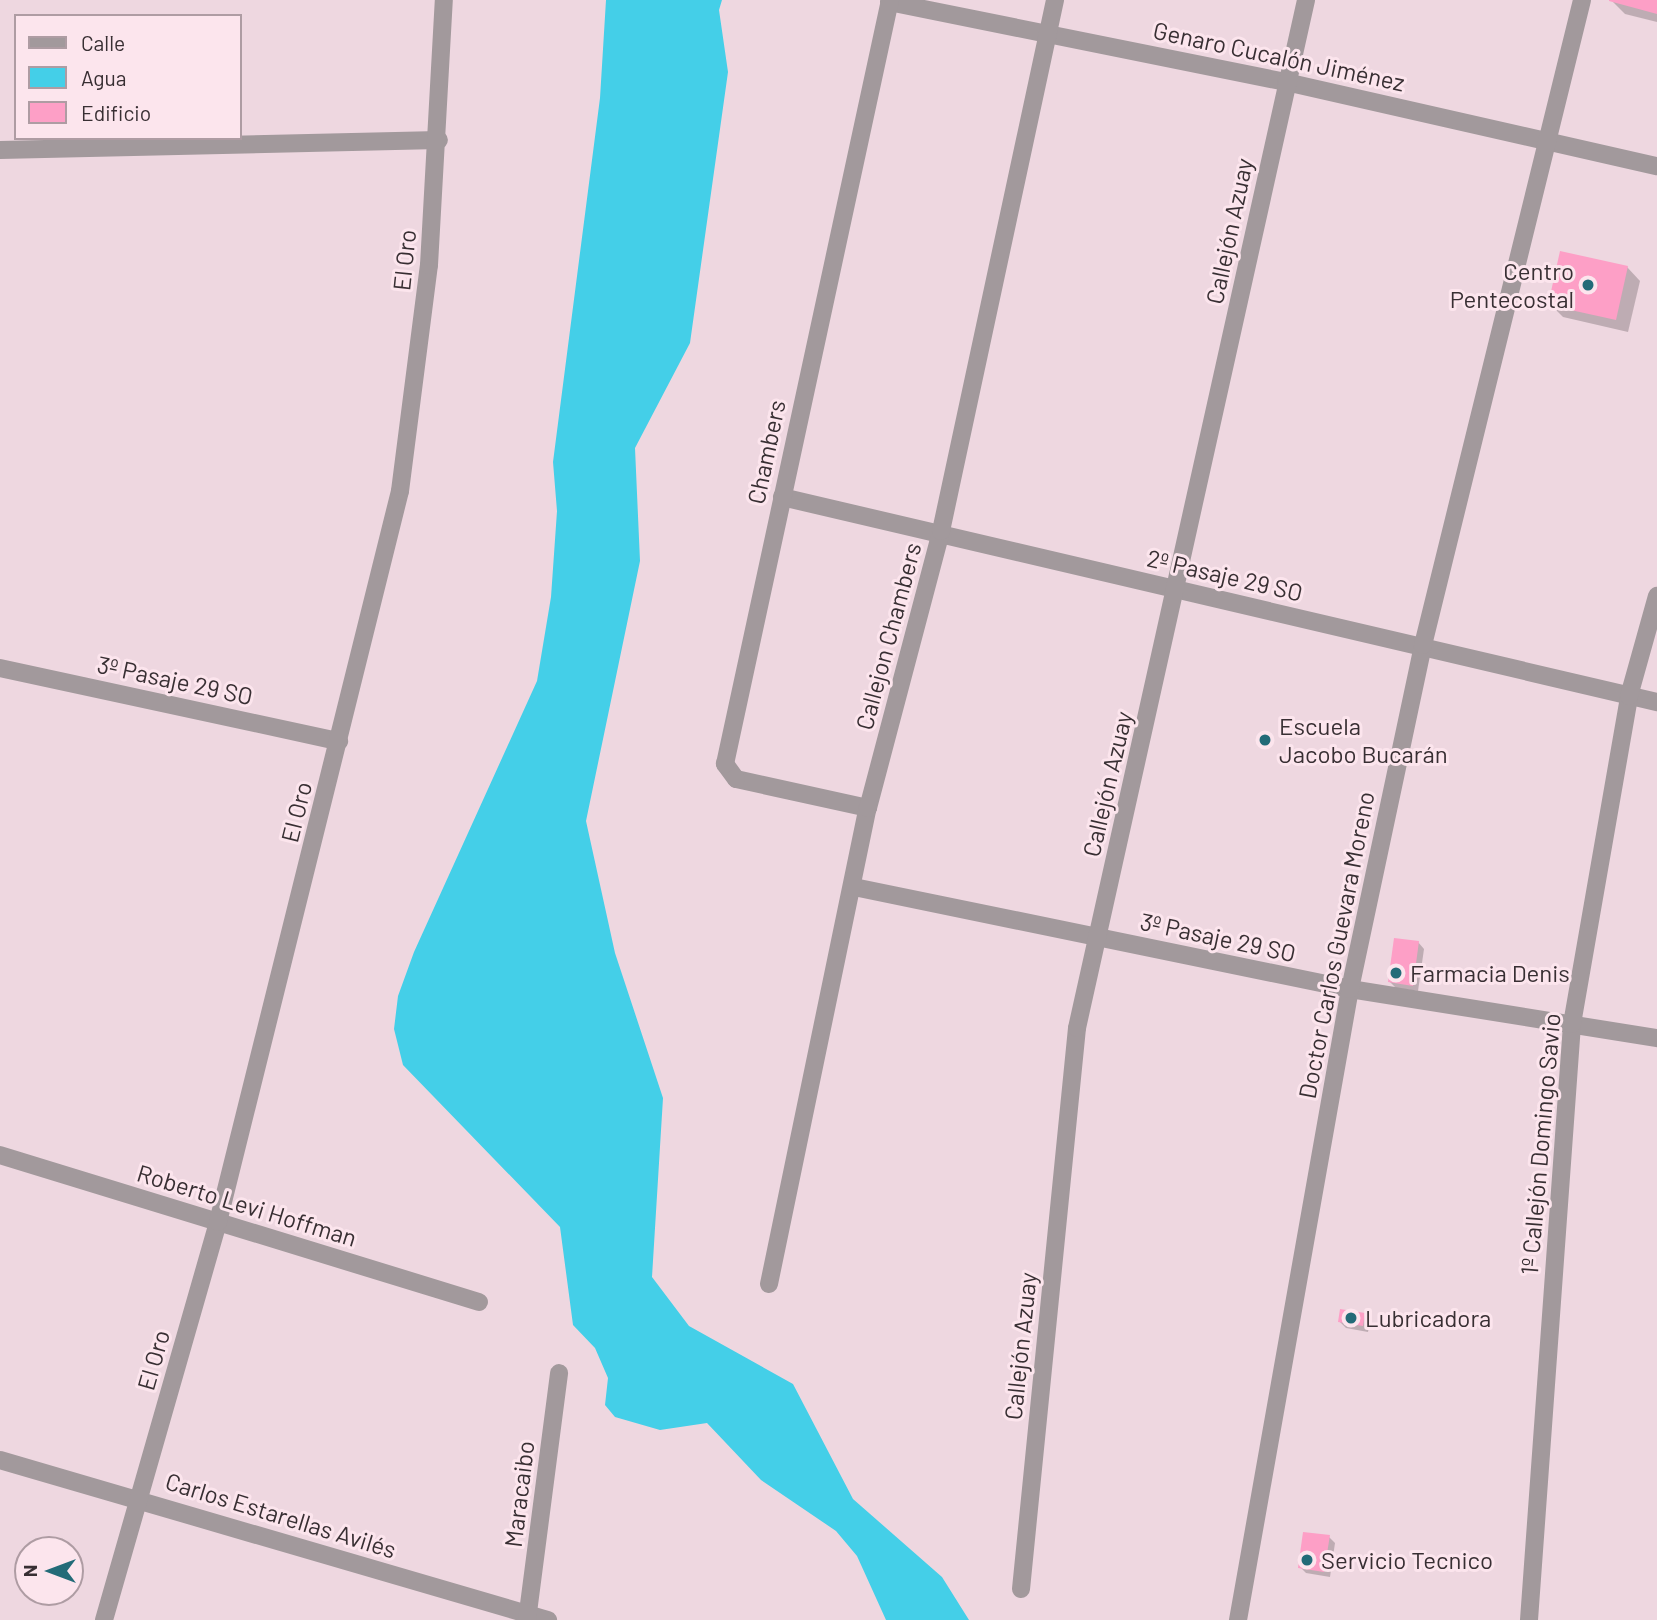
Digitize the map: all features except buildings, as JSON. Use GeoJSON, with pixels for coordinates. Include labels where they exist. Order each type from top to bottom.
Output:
{"type":"FeatureCollection","features":[{"type":"Feature","properties":{"kind":"street","name":"El Oro"},"geometry":{"type":"LineString","coordinates":[[104,1620],[218,1222],[400,491],[429,265],[439,140],[444,0]]}},
{"type":"Feature","properties":{"kind":"street","name":"Callejon Chambers"},"geometry":{"type":"LineString","coordinates":[[769,1284],[854,887],[868,808],[941,531],[1055,0]]}},
{"type":"Feature","properties":{"kind":"street","name":"Callejón Azuay"},"geometry":{"type":"LineString","coordinates":[[1021,1589],[1077,1028],[1095,937],[1178,590],[1286,82],[1306,0]]}},
{"type":"Feature","properties":{"kind":"street","name":"Doctor Carlos Guevara Moreno"},"geometry":{"type":"LineString","coordinates":[[1238,1620],[1349,989],[1423,645],[1582,0]]}},
{"type":"Feature","properties":{"kind":"street","name":"Genaro Cucalón Jiménez"},"geometry":{"type":"LineString","coordinates":[[890,1],[1286,82],[1546,138],[1657,166]]}},
{"type":"Feature","properties":{"kind":"street","name":"Chambers"},"geometry":{"type":"LineString","coordinates":[[868,808],[736,779],[725,764],[890,1]]}},
{"type":"Feature","properties":{"kind":"street"},"geometry":{"type":"LineString","coordinates":[[0,150],[439,140]]}},
{"type":"Feature","properties":{"kind":"street","name":"2º Pasaje 29 SO"},"geometry":{"type":"LineString","coordinates":[[782,497],[941,531],[1178,590],[1423,645],[1657,702]]}},
{"type":"Feature","properties":{"kind":"street","name":"1º Callejón Domingo Savio"},"geometry":{"type":"LineString","coordinates":[[1529,1620],[1572,1024],[1629,696],[1657,596]]}},
{"type":"Feature","properties":{"kind":"street","name":"3º Pasaje 29 SO"},"geometry":{"type":"LineString","coordinates":[[0,668],[339,741]]}},
{"type":"Feature","properties":{"kind":"street","name":"3º Pasaje 29 SO"},"geometry":{"type":"LineString","coordinates":[[854,887],[1349,989],[1657,1038]]}},
{"type":"Feature","properties":{"kind":"street","name":"Roberto Levi Hoffman"},"geometry":{"type":"LineString","coordinates":[[0,1155],[479,1302]]}},
{"type":"Feature","properties":{"kind":"street","name":"Maracaibo"},"geometry":{"type":"LineString","coordinates":[[528,1617],[559,1373]]}},
{"type":"Feature","properties":{"kind":"street","name":"Carlos Estarellas Avilés"},"geometry":{"type":"LineString","coordinates":[[0,1460],[528,1617],[548,1620]]}},
{"type":"Feature","properties":{"kind":"water"},"geometry":{"type":"Polygon","coordinates":[[[606,0],[722,0],[719,10],[728,72],[690,343],[635,448],[640,561],[586,821],[615,953],[663,1098],[652,1277],[689,1326],[793,1384],[853,1499],[942,1577],[969,1620],[886,1620],[857,1556],[836,1531],[761,1480],[707,1423],[660,1430],[615,1417],[605,1405],[608,1378],[595,1348],[573,1325],[560,1227],[403,1065],[394,1029],[398,996],[414,952],[537,681],[551,597],[557,511],[553,462],[600,98],[606,0]]]}},
{"type":"Feature","properties":{"kind":"place","name":"Centro Pentecostal"},"geometry":{"type":"Point","coordinates":[1588,285]}},
{"type":"Feature","properties":{"kind":"place","name":"Escuela Jacobo Bucarán"},"geometry":{"type":"Point","coordinates":[1265,740]}},
{"type":"Feature","properties":{"kind":"place","name":"Farmacia Denis"},"geometry":{"type":"Point","coordinates":[1396,973]}},
{"type":"Feature","properties":{"kind":"place","name":"Lubricadora"},"geometry":{"type":"Point","coordinates":[1351,1318]}},
{"type":"Feature","properties":{"kind":"place","name":"Servicio Tecnico"},"geometry":{"type":"Point","coordinates":[1307,1560]}}]}
